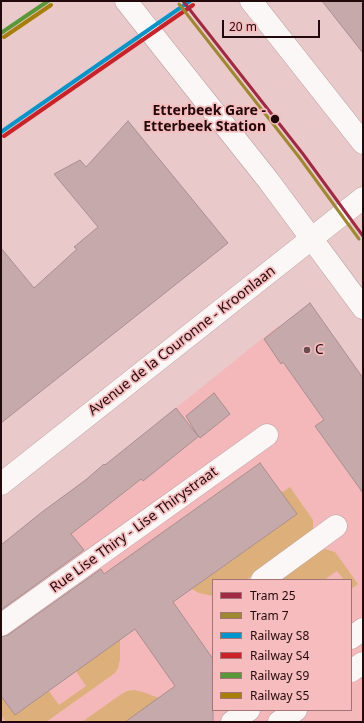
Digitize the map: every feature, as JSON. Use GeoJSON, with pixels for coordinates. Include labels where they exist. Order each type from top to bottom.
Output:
{"type":"FeatureCollection","features":[{"type":"Feature","properties":{"kind":"main road"},"geometry":{"type":"LineString","coordinates":[[126,1],[264,174],[363,308]]}},
{"type":"Feature","properties":{"kind":"main road"},"geometry":{"type":"LineString","coordinates":[[250,1],[363,143]]}},
{"type":"Feature","properties":{"kind":"main road","name":"Avenue de la Couronne - Kroonlaan"},"geometry":{"type":"LineString","coordinates":[[1,484],[363,198]]}},
{"type":"Feature","properties":{"kind":"main road","name":"Rue Lise Thiry - Lise Thirystraat"},"geometry":{"type":"LineString","coordinates":[[1,625],[267,435]]}},
{"type":"Feature","properties":{"kind":"main road"},"geometry":{"type":"LineString","coordinates":[[263,579],[336,526]]}},
{"type":"Feature","properties":{"kind":"main road"},"geometry":{"type":"LineString","coordinates":[[352,637],[363,629]]}},
{"type":"Feature","properties":{"kind":"main road"},"geometry":{"type":"LineString","coordinates":[[352,670],[363,662]]}},
{"type":"Feature","properties":{"kind":"main road"},"geometry":{"type":"LineString","coordinates":[[232,722],[248,711]]}},
{"type":"Feature","properties":{"kind":"main road"},"geometry":{"type":"LineString","coordinates":[[278,722],[294,711]]}},
{"type":"Feature","properties":{"kind":"shaded area"},"geometry":{"type":"Polygon","coordinates":[[[310,303],[363,378],[363,722],[1,722],[1,545],[49,507],[50,508],[104,464],[105,465],[278,326],[279,327],[310,303]]]}},
{"type":"Feature","properties":{"kind":"shaded area"},"geometry":{"type":"Polygon","coordinates":[[[290,487],[313,520],[313,530],[311,534],[247,579],[212,579],[212,596],[199,593],[192,589],[297,514],[281,493],[290,487]]]}},
{"type":"Feature","properties":{"kind":"shaded area"},"geometry":{"type":"Polygon","coordinates":[[[325,549],[335,552],[358,584],[352,588],[352,579],[343,579],[337,571],[325,579],[280,579],[325,549]]]}},
{"type":"Feature","properties":{"kind":"shaded area"},"geometry":{"type":"Polygon","coordinates":[[[120,640],[120,660],[115,673],[46,722],[6,722],[1,715],[1,699],[3,698],[15,715],[49,691],[59,705],[86,686],[76,671],[120,640]]]}},
{"type":"Feature","properties":{"kind":"shaded area"},"geometry":{"type":"Polygon","coordinates":[[[134,690],[159,698],[125,722],[82,722],[120,695],[127,691],[134,690]]]}},
{"type":"Feature","properties":{"kind":"building"},"geometry":{"type":"Polygon","coordinates":[[[322,1],[363,1],[363,53],[322,1]]]}},
{"type":"Feature","properties":{"kind":"building"},"geometry":{"type":"Polygon","coordinates":[[[128,121],[228,243],[1,423],[1,248],[34,288],[77,249],[74,247],[98,227],[54,174],[80,160],[86,167],[128,121]]]}},
{"type":"Feature","properties":{"kind":"building","name":"C"},"geometry":{"type":"Polygon","coordinates":[[[310,303],[363,378],[363,493],[315,426],[324,420],[283,362],[281,364],[264,339],[310,303]]]}},
{"type":"Feature","properties":{"kind":"building"},"geometry":{"type":"Polygon","coordinates":[[[214,393],[230,414],[200,438],[199,436],[143,481],[141,479],[71,534],[84,550],[1,610],[1,545],[176,408],[198,436],[186,416],[214,393]]]}},
{"type":"Feature","properties":{"kind":"building"},"geometry":{"type":"Polygon","coordinates":[[[260,463],[297,514],[173,602],[212,658],[213,722],[125,722],[175,686],[135,629],[15,715],[1,696],[1,637],[8,635],[101,569],[104,574],[260,463]]]}},
{"type":"Feature","properties":{"kind":"tram line","name":"25"},"geometry":{"type":"LineString","coordinates":[[183,1],[303,154],[363,236]]}},
{"type":"Feature","properties":{"kind":"tram line","name":"7"},"geometry":{"type":"LineString","coordinates":[[179,4],[299,157],[359,239]]}},
{"type":"Feature","properties":{"kind":"rail line","name":"S9"},"geometry":{"type":"LineString","coordinates":[[1,33],[48,1]]}},
{"type":"Feature","properties":{"kind":"rail line","name":"S8"},"geometry":{"type":"LineString","coordinates":[[1,132],[190,1]]}},
{"type":"Feature","properties":{"kind":"rail line","name":"S5"},"geometry":{"type":"LineString","coordinates":[[4,37],[51,5]]}},
{"type":"Feature","properties":{"kind":"rail line","name":"S4"},"geometry":{"type":"LineString","coordinates":[[4,136],[193,5]]}},
{"type":"Feature","properties":{"kind":"place","name":"Etterbeek Gare - Etterbeek Station"},"geometry":{"type":"Point","coordinates":[275,119]}},
{"type":"Feature","properties":{"kind":"place","name":"C"},"geometry":{"type":"Point","coordinates":[307,350]}}]}
